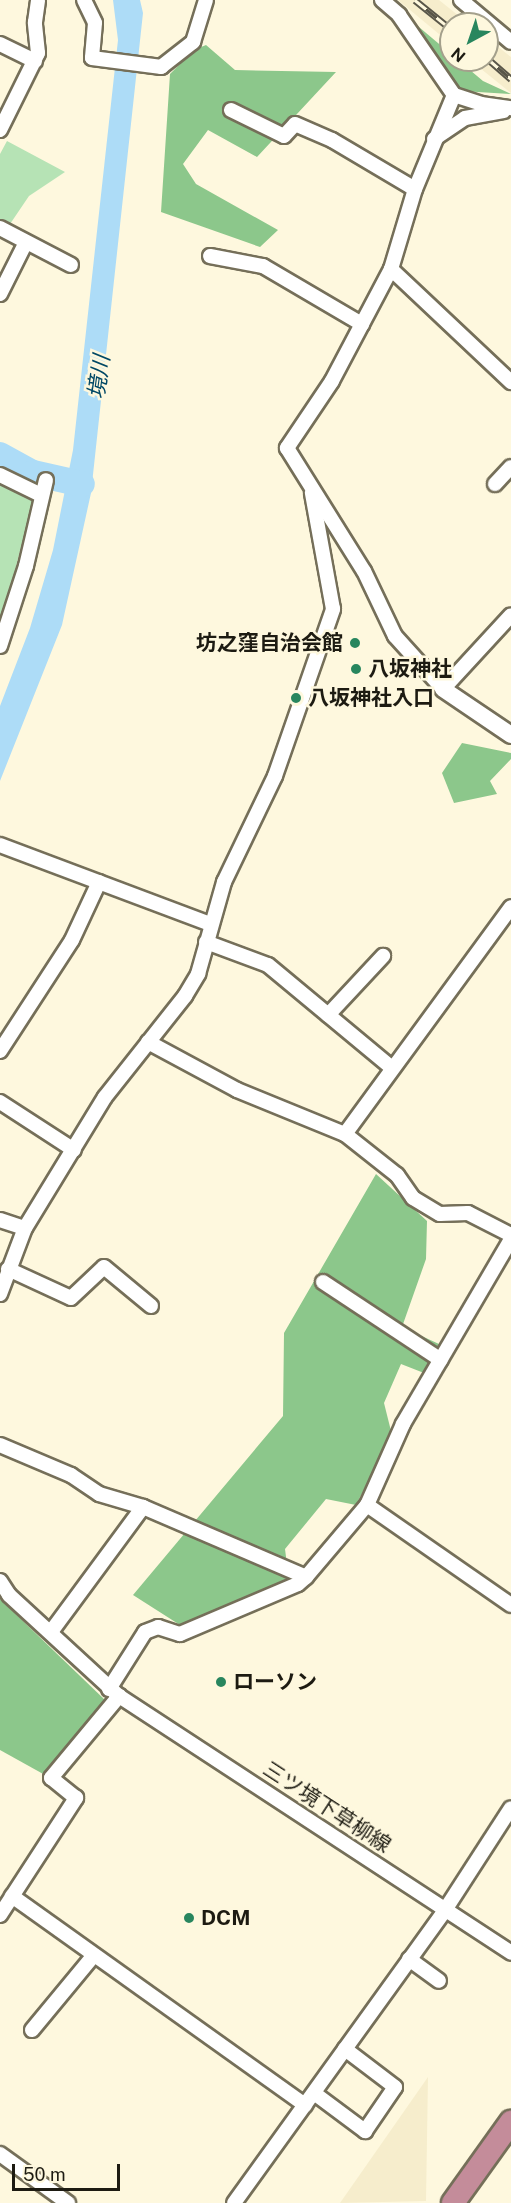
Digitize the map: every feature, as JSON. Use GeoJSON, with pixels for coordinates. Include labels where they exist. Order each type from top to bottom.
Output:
{"type":"FeatureCollection","features":[{"type":"Feature","properties":{"kind":"highway"},"geometry":{"type":"LineString","coordinates":[[453,2203],[511,2122]]}},
{"type":"Feature","properties":{"kind":"street"},"geometry":{"type":"LineString","coordinates":[[0,130],[35,61],[38,0]]}},
{"type":"Feature","properties":{"kind":"street"},"geometry":{"type":"LineString","coordinates":[[84,0],[93,12],[92,58],[161,67],[193,42],[206,0]]}},
{"type":"Feature","properties":{"kind":"street"},"geometry":{"type":"LineString","coordinates":[[382,0],[399,15],[454,94],[481,104],[511,109]]}},
{"type":"Feature","properties":{"kind":"street"},"geometry":{"type":"LineString","coordinates":[[461,0],[511,42]]}},
{"type":"Feature","properties":{"kind":"street"},"geometry":{"type":"LineString","coordinates":[[0,44],[35,61]]}},
{"type":"Feature","properties":{"kind":"street"},"geometry":{"type":"LineString","coordinates":[[454,94],[415,189],[391,269],[332,381],[287,448],[312,493],[364,571],[395,636],[443,689],[511,735]]}},
{"type":"Feature","properties":{"kind":"street"},"geometry":{"type":"LineString","coordinates":[[434,139],[465,118],[511,109]]}},
{"type":"Feature","properties":{"kind":"street"},"geometry":{"type":"LineString","coordinates":[[231,110],[284,136],[295,124],[332,140],[415,189]]}},
{"type":"Feature","properties":{"kind":"street"},"geometry":{"type":"LineString","coordinates":[[0,228],[71,265]]}},
{"type":"Feature","properties":{"kind":"street"},"geometry":{"type":"LineString","coordinates":[[0,294],[26,242]]}},
{"type":"Feature","properties":{"kind":"street"},"geometry":{"type":"LineString","coordinates":[[210,256],[263,266],[362,324]]}},
{"type":"Feature","properties":{"kind":"street"},"geometry":{"type":"LineString","coordinates":[[391,269],[511,382]]}},
{"type":"Feature","properties":{"kind":"street"},"geometry":{"type":"LineString","coordinates":[[495,484],[511,467]]}},
{"type":"Feature","properties":{"kind":"street"},"geometry":{"type":"LineString","coordinates":[[0,476],[41,495]]}},
{"type":"Feature","properties":{"kind":"street"},"geometry":{"type":"LineString","coordinates":[[0,646],[26,566],[46,480]]}},
{"type":"Feature","properties":{"kind":"street"},"geometry":{"type":"LineString","coordinates":[[0,1294],[25,1228],[105,1097],[198,974],[210,924],[224,882],[275,776],[333,609],[312,493]]}},
{"type":"Feature","properties":{"kind":"street"},"geometry":{"type":"LineString","coordinates":[[443,689],[511,615]]}},
{"type":"Feature","properties":{"kind":"street"},"geometry":{"type":"LineString","coordinates":[[0,845],[210,924]]}},
{"type":"Feature","properties":{"kind":"street"},"geometry":{"type":"LineString","coordinates":[[0,1051],[72,940],[99,882]]}},
{"type":"Feature","properties":{"kind":"street"},"geometry":{"type":"LineString","coordinates":[[345,1134],[511,907]]}},
{"type":"Feature","properties":{"kind":"street"},"geometry":{"type":"LineString","coordinates":[[206,942],[268,965],[392,1068]]}},
{"type":"Feature","properties":{"kind":"street"},"geometry":{"type":"LineString","coordinates":[[328,1015],[383,956]]}},
{"type":"Feature","properties":{"kind":"street"},"geometry":{"type":"LineString","coordinates":[[148,1042],[237,1090],[345,1134],[397,1175],[413,1198],[440,1214],[468,1213],[511,1235]]}},
{"type":"Feature","properties":{"kind":"street"},"geometry":{"type":"LineString","coordinates":[[0,1102],[74,1150]]}},
{"type":"Feature","properties":{"kind":"street"},"geometry":{"type":"LineString","coordinates":[[0,1220],[25,1228]]}},
{"type":"Feature","properties":{"kind":"street"},"geometry":{"type":"LineString","coordinates":[[0,1915],[76,1798],[51,1778],[114,1693],[145,1632],[158,1627],[180,1634],[298,1584],[306,1576],[367,1505],[403,1424],[507,1257],[511,1239]]}},
{"type":"Feature","properties":{"kind":"street"},"geometry":{"type":"LineString","coordinates":[[8,1269],[71,1298],[104,1267],[151,1306]]}},
{"type":"Feature","properties":{"kind":"street"},"geometry":{"type":"LineString","coordinates":[[323,1282],[441,1360]]}},
{"type":"Feature","properties":{"kind":"street"},"geometry":{"type":"LineString","coordinates":[[0,1445],[71,1475],[99,1494],[143,1506],[306,1576]]}},
{"type":"Feature","properties":{"kind":"street"},"geometry":{"type":"LineString","coordinates":[[367,1505],[511,1605]]}},
{"type":"Feature","properties":{"kind":"street"},"geometry":{"type":"LineString","coordinates":[[51,1632],[143,1506]]}},
{"type":"Feature","properties":{"kind":"street","name":"三ツ境下草柳線"},"geometry":{"type":"LineString","coordinates":[[0,1581],[9,1595],[114,1693],[511,1953]]}},
{"type":"Feature","properties":{"kind":"street"},"geometry":{"type":"LineString","coordinates":[[234,2203],[445,1910],[511,1808]]}},
{"type":"Feature","properties":{"kind":"street"},"geometry":{"type":"LineString","coordinates":[[12,1896],[305,2105]]}},
{"type":"Feature","properties":{"kind":"street"},"geometry":{"type":"LineString","coordinates":[[32,2030],[94,1954]]}},
{"type":"Feature","properties":{"kind":"street"},"geometry":{"type":"LineString","coordinates":[[409,1959],[439,1981]]}},
{"type":"Feature","properties":{"kind":"street"},"geometry":{"type":"LineString","coordinates":[[314,2093],[365,2131],[395,2087],[345,2049]]}},
{"type":"Feature","properties":{"kind":"street"},"geometry":{"type":"LineString","coordinates":[[0,2154],[68,2203]]}},
{"type":"Feature","properties":{"kind":"shaded area"},"geometry":{"type":"Polygon","coordinates":[[[398,0],[439,0],[454,12],[439,12],[439,34],[398,0]]]}},
{"type":"Feature","properties":{"kind":"shaded area"},"geometry":{"type":"Polygon","coordinates":[[[499,48],[511,57],[511,93],[485,72],[499,72],[499,48]]]}},
{"type":"Feature","properties":{"kind":"shaded area"},"geometry":{"type":"Polygon","coordinates":[[[428,2077],[426,2201],[340,2203],[428,2077]]]}},
{"type":"Feature","properties":{"kind":"green space"},"geometry":{"type":"Polygon","coordinates":[[[413,22],[439,44],[439,62],[425,45],[413,22]]]}},
{"type":"Feature","properties":{"kind":"green space"},"geometry":{"type":"Polygon","coordinates":[[[206,45],[235,70],[336,72],[257,157],[208,130],[183,164],[196,184],[278,230],[260,247],[161,212],[170,74],[194,50],[206,45]]]}},
{"type":"Feature","properties":{"kind":"green space"},"geometry":{"type":"Polygon","coordinates":[[[447,72],[472,72],[483,81],[511,94],[462,91],[447,72]]]}},
{"type":"Feature","properties":{"kind":"green space"},"geometry":{"type":"Polygon","coordinates":[[[7,141],[65,172],[29,196],[8,227],[0,223],[0,154],[7,141]]]}},
{"type":"Feature","properties":{"kind":"green space"},"geometry":{"type":"Polygon","coordinates":[[[0,482],[34,498],[0,628],[0,482]]]}},
{"type":"Feature","properties":{"kind":"green space"},"geometry":{"type":"Polygon","coordinates":[[[462,743],[511,753],[511,759],[490,781],[497,794],[454,803],[442,773],[462,743]]]}},
{"type":"Feature","properties":{"kind":"green space"},"geometry":{"type":"Polygon","coordinates":[[[376,1174],[427,1221],[426,1259],[402,1327],[439,1344],[424,1373],[401,1364],[384,1403],[392,1435],[356,1505],[326,1499],[285,1549],[289,1580],[180,1625],[133,1595],[283,1416],[284,1333],[376,1174]]]}},
{"type":"Feature","properties":{"kind":"green space"},"geometry":{"type":"Polygon","coordinates":[[[0,1599],[105,1700],[45,1775],[0,1750],[0,1599]]]}},
{"type":"Feature","properties":{"kind":"water","name":"境川"},"geometry":{"type":"Polygon","coordinates":[[[113,0],[140,0],[143,13],[91,493],[62,625],[0,781],[0,706],[30,628],[53,550],[73,450],[118,40],[113,0]]]}},
{"type":"Feature","properties":{"kind":"waterway"},"geometry":{"type":"LineString","coordinates":[[0,455],[33,473],[82,484]]}},
{"type":"Feature","properties":{"kind":"railway"},"geometry":{"type":"LineString","coordinates":[[415,0],[439,19]]}},
{"type":"Feature","properties":{"kind":"railway"},"geometry":{"type":"LineString","coordinates":[[499,68],[511,79]]}},
{"type":"Feature","properties":{"kind":"place","name":"坊之窪自治会館"},"geometry":{"type":"Point","coordinates":[355,643]}},
{"type":"Feature","properties":{"kind":"place","name":"八坂神社"},"geometry":{"type":"Point","coordinates":[356,669]}},
{"type":"Feature","properties":{"kind":"place","name":"八坂神社入口"},"geometry":{"type":"Point","coordinates":[296,698]}},
{"type":"Feature","properties":{"kind":"place","name":"ローソン"},"geometry":{"type":"Point","coordinates":[221,1682]}},
{"type":"Feature","properties":{"kind":"place","name":"DCM"},"geometry":{"type":"Point","coordinates":[189,1918]}}]}
